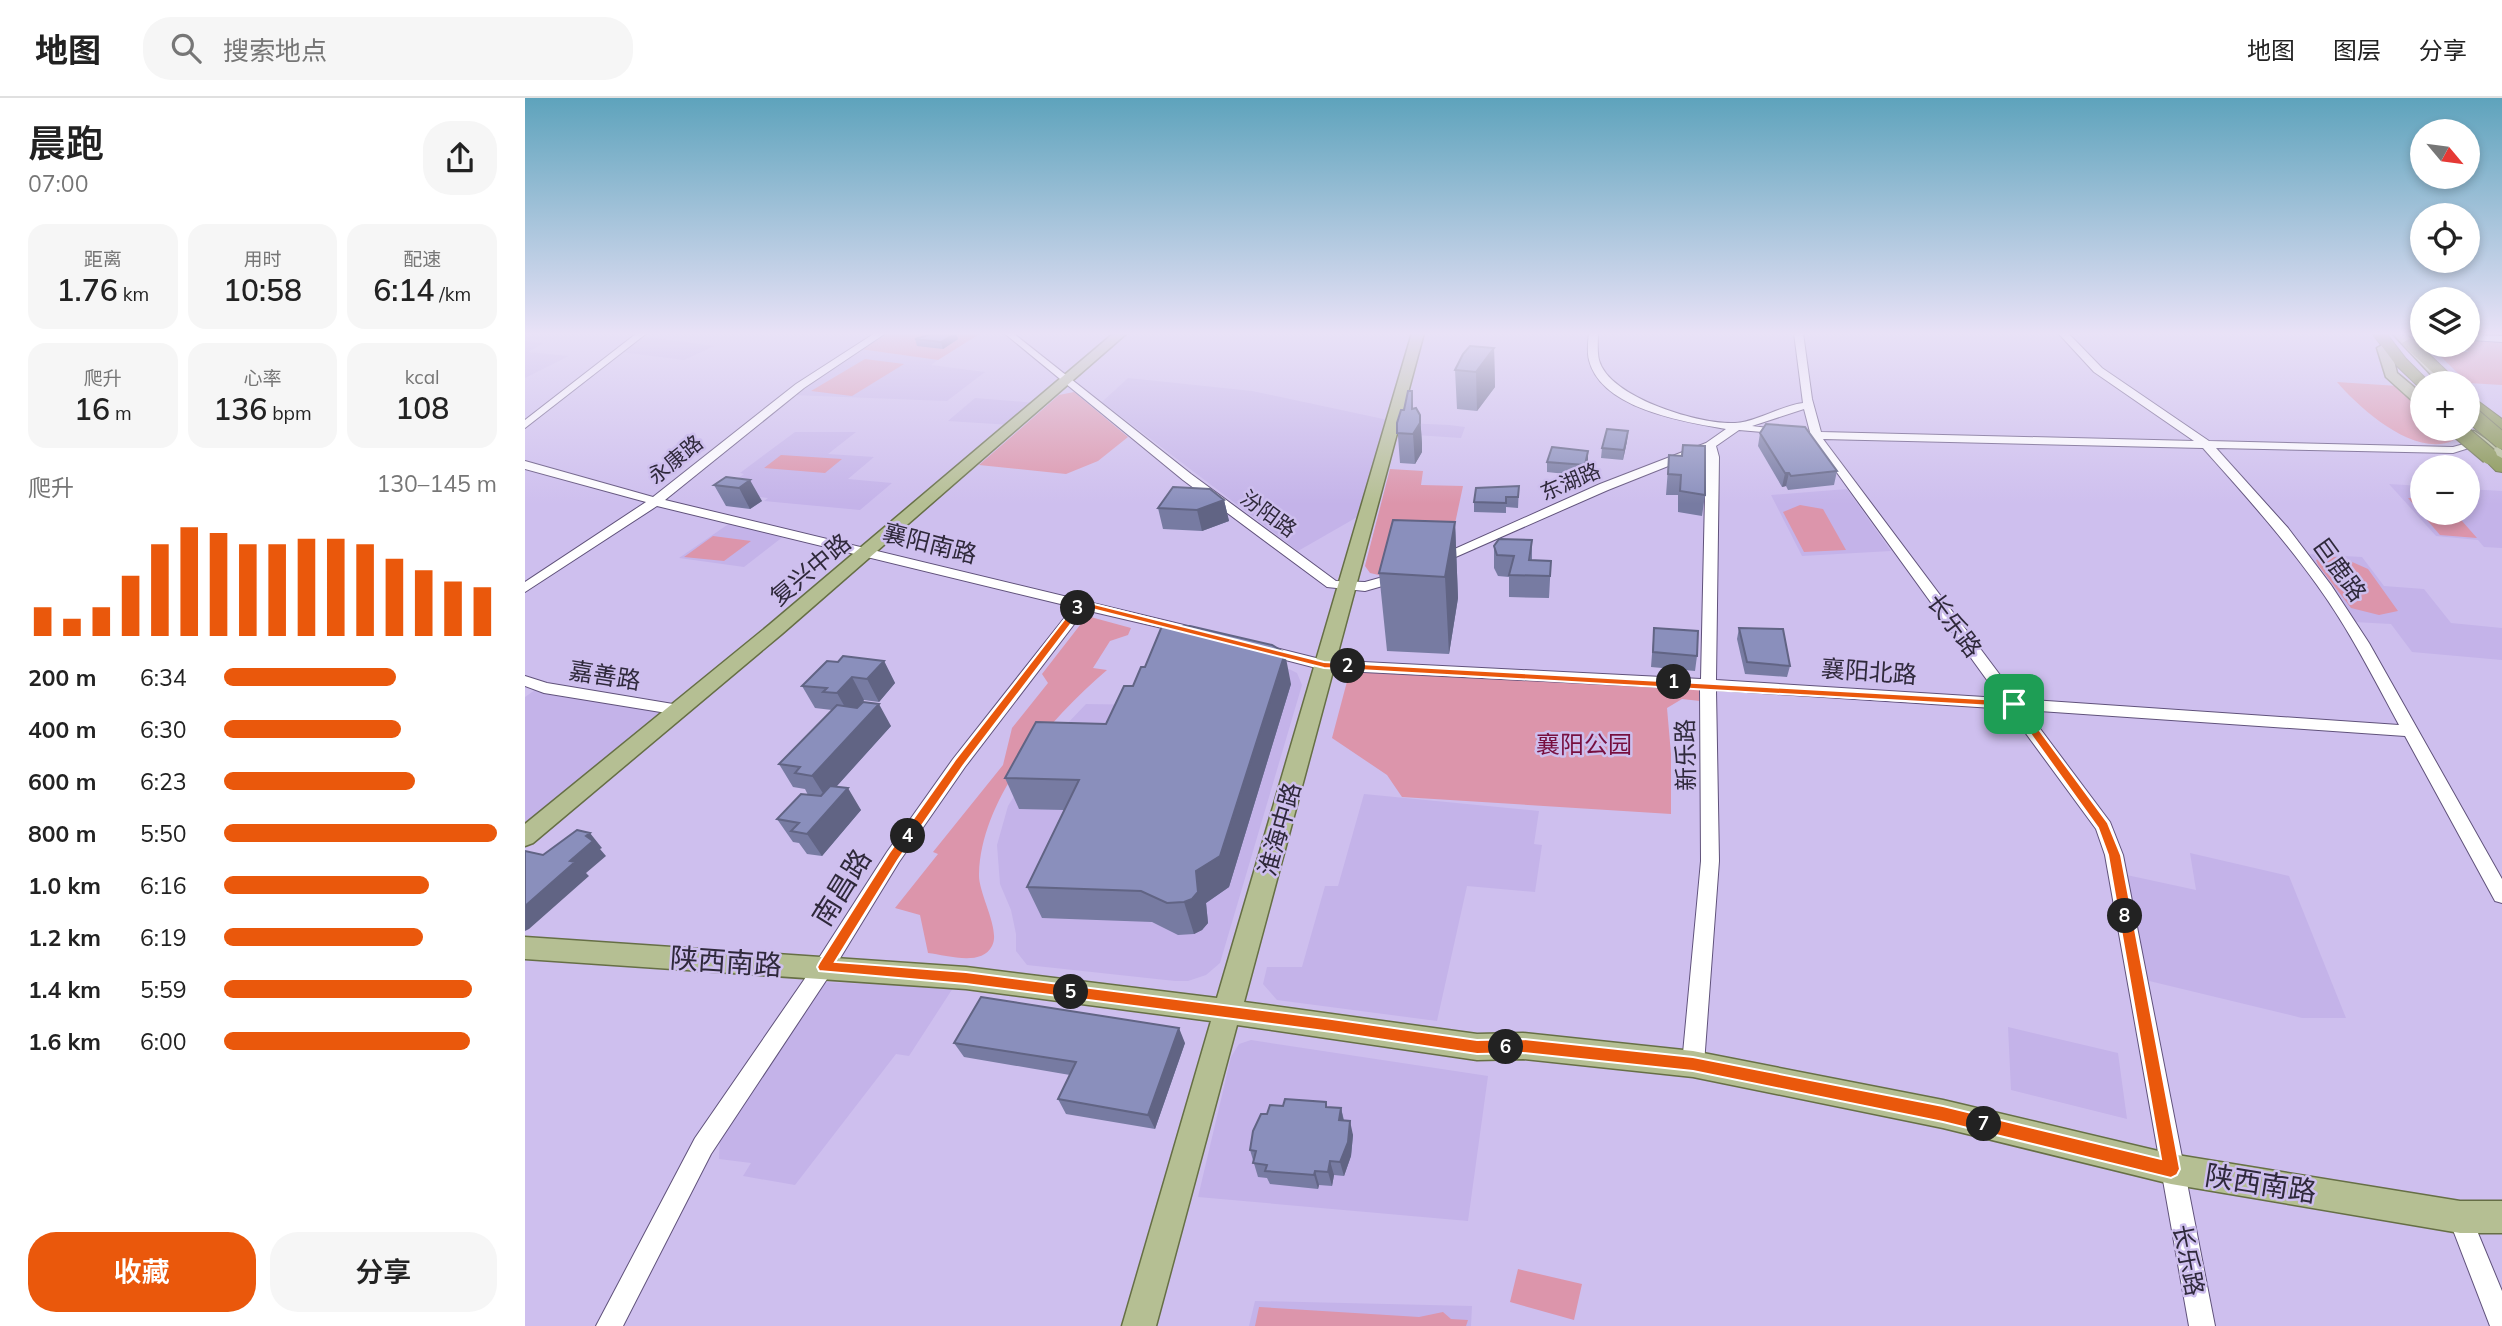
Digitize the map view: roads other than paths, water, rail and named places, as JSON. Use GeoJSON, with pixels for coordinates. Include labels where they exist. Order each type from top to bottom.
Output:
{"type":"FeatureCollection","features":[{"type":"Feature","properties":{"kind":"highway"},"geometry":{"type":"LineString","coordinates":[[2480,407],[2502,426]]}},
{"type":"Feature","properties":{"kind":"highway"},"geometry":{"type":"LineString","coordinates":[[2480,421],[2502,437]]}},
{"type":"Feature","properties":{"kind":"highway"},"geometry":{"type":"LineString","coordinates":[[2480,438],[2502,456]]}},
{"type":"Feature","properties":{"kind":"highway"},"geometry":{"type":"LineString","coordinates":[[2469,441],[2502,468]]}},
{"type":"Feature","properties":{"kind":"main road","name":"复兴中路"},"geometry":{"type":"LineString","coordinates":[[525,837],[868,551],[1055,390]]}},
{"type":"Feature","properties":{"kind":"main road","name":"淮海中路"},"geometry":{"type":"LineString","coordinates":[[1139,1326],[1403,390]]}},
{"type":"Feature","properties":{"kind":"main road"},"geometry":{"type":"LineString","coordinates":[[2478,444],[2502,437],[2480,416]]}},
{"type":"Feature","properties":{"kind":"main road"},"geometry":{"type":"LineString","coordinates":[[2473,441],[2502,456]]}},
{"type":"Feature","properties":{"kind":"main road"},"geometry":{"type":"LineString","coordinates":[[2476,441],[2502,468]]}},
{"type":"Feature","properties":{"kind":"main road","name":"陕西南路"},"geometry":{"type":"LineString","coordinates":[[525,948],[966,978],[1477,1047],[1523,1046],[1693,1064],[1943,1114],[2171,1169],[2460,1217],[2502,1217]]}},
{"type":"Feature","properties":{"kind":"street"},"geometry":{"type":"LineString","coordinates":[[525,425],[569,390]]}},
{"type":"Feature","properties":{"kind":"street","name":"永康路"},"geometry":{"type":"LineString","coordinates":[[525,588],[656,502],[795,390]]}},
{"type":"Feature","properties":{"kind":"street","name":"汾阳路"},"geometry":{"type":"LineString","coordinates":[[1082,390],[1187,477],[1332,584],[1347,588]]}},
{"type":"Feature","properties":{"kind":"street"},"geometry":{"type":"LineString","coordinates":[[1619,390],[1668,414],[1708,425],[1816,435],[2453,450],[2478,444]]}},
{"type":"Feature","properties":{"kind":"street","name":"长乐路"},"geometry":{"type":"LineString","coordinates":[[1806,390],[1816,435],[2104,827],[2115,855],[2202,1326]]}},
{"type":"Feature","properties":{"kind":"street","name":"巨鹿路"},"geometry":{"type":"LineString","coordinates":[[2128,390],[2205,443],[2275,522],[2324,585],[2362,643],[2502,896]]}},
{"type":"Feature","properties":{"kind":"street","name":"东湖路"},"geometry":{"type":"LineString","coordinates":[[1347,588],[1372,588],[1604,487],[1710,445],[1735,428],[1794,407],[1808,405]]}},
{"type":"Feature","properties":{"kind":"street","name":"新乐路"},"geometry":{"type":"LineString","coordinates":[[1693,1064],[1710,861],[1709,685],[1713,457],[1710,445]]}},
{"type":"Feature","properties":{"kind":"street","name":"襄阳南路"},"geometry":{"type":"LineString","coordinates":[[525,465],[656,502],[868,551],[1206,635]]}},
{"type":"Feature","properties":{"kind":"street","name":"南昌路"},"geometry":{"type":"LineString","coordinates":[[609,1326],[703,1146],[952,772],[1082,604]]}},
{"type":"Feature","properties":{"kind":"street"},"geometry":{"type":"LineString","coordinates":[[1246,645],[1324,665]]}},
{"type":"Feature","properties":{"kind":"street","name":"襄阳北路"},"geometry":{"type":"LineString","coordinates":[[1324,665],[1709,685],[2411,731]]}},
{"type":"Feature","properties":{"kind":"street","name":"嘉善路"},"geometry":{"type":"LineString","coordinates":[[525,681],[544,688],[679,710]]}},
{"type":"Feature","properties":{"kind":"street"},"geometry":{"type":"LineString","coordinates":[[2460,1217],[2502,1323]]}},
{"type":"Feature","properties":{"kind":"park label","name":"襄阳公园"},"geometry":{"type":"Point","coordinates":[1584,744]}}]}
